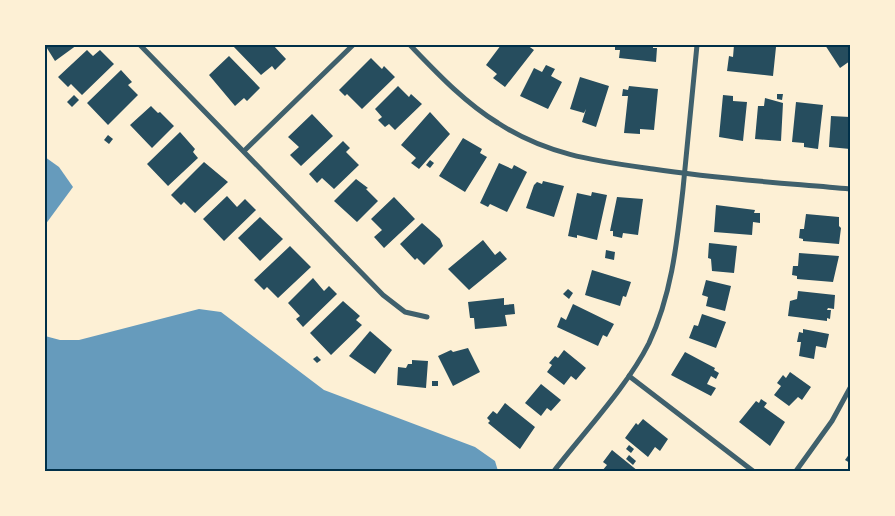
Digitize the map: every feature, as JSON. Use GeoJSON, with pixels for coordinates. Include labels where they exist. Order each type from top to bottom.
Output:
{"type":"FeatureCollection","features":[{"type":"Feature","properties":{"kind":"street"},"geometry":{"type":"LineString","coordinates":[[140,45],[383,295],[405,312],[427,317]]}},
{"type":"Feature","properties":{"kind":"street"},"geometry":{"type":"LineString","coordinates":[[244,151],[353,45]]}},
{"type":"Feature","properties":{"kind":"street"},"geometry":{"type":"LineString","coordinates":[[410,45],[471,105],[499,124],[528,140],[557,152],[589,160],[684,174],[850,189]]}},
{"type":"Feature","properties":{"kind":"street"},"geometry":{"type":"LineString","coordinates":[[554,471],[629,376],[648,345],[662,313],[671,282],[697,45]]}},
{"type":"Feature","properties":{"kind":"street"},"geometry":{"type":"LineString","coordinates":[[629,376],[753,471]]}},
{"type":"Feature","properties":{"kind":"street"},"geometry":{"type":"LineString","coordinates":[[796,471],[832,420],[850,388]]}},
{"type":"Feature","properties":{"kind":"water"},"geometry":{"type":"Polygon","coordinates":[[[45,157],[59,167],[73,187],[45,225],[45,157]]]}},
{"type":"Feature","properties":{"kind":"water"},"geometry":{"type":"Polygon","coordinates":[[[199,309],[221,312],[324,390],[475,447],[495,461],[498,471],[45,471],[45,336],[60,340],[79,340],[199,309]]]}},
{"type":"Feature","properties":{"kind":"building"},"geometry":{"type":"Polygon","coordinates":[[[45,45],[77,45],[55,61],[45,45]]]}},
{"type":"Feature","properties":{"kind":"building"},"geometry":{"type":"Polygon","coordinates":[[[232,45],[273,45],[286,59],[275,70],[272,66],[261,75],[232,45]]]}},
{"type":"Feature","properties":{"kind":"building"},"geometry":{"type":"Polygon","coordinates":[[[501,45],[527,45],[534,50],[505,87],[493,78],[497,74],[486,65],[501,45]]]}},
{"type":"Feature","properties":{"kind":"building"},"geometry":{"type":"Polygon","coordinates":[[[615,45],[653,45],[653,48],[657,48],[656,62],[619,58],[620,50],[615,50],[615,45]]]}},
{"type":"Feature","properties":{"kind":"building"},"geometry":{"type":"Polygon","coordinates":[[[734,45],[776,47],[773,76],[727,71],[729,56],[733,57],[734,45]]]}},
{"type":"Feature","properties":{"kind":"building"},"geometry":{"type":"Polygon","coordinates":[[[825,45],[850,45],[850,61],[840,68],[825,45]]]}},
{"type":"Feature","properties":{"kind":"building"},"geometry":{"type":"Polygon","coordinates":[[[87,50],[93,56],[100,50],[114,64],[82,95],[71,84],[68,87],[58,77],[87,50]]]}},
{"type":"Feature","properties":{"kind":"building"},"geometry":{"type":"Polygon","coordinates":[[[229,56],[260,88],[247,101],[244,98],[235,106],[209,75],[229,56]]]}},
{"type":"Feature","properties":{"kind":"building"},"geometry":{"type":"Polygon","coordinates":[[[371,58],[382,69],[384,66],[395,77],[362,109],[347,94],[345,96],[339,90],[371,58]]]}},
{"type":"Feature","properties":{"kind":"building"},"geometry":{"type":"Polygon","coordinates":[[[546,65],[555,69],[551,76],[562,82],[548,109],[520,96],[534,68],[542,72],[546,65]]]}},
{"type":"Feature","properties":{"kind":"building"},"geometry":{"type":"Polygon","coordinates":[[[121,70],[132,82],[128,85],[138,95],[108,125],[87,103],[121,70]]]}},
{"type":"Feature","properties":{"kind":"building"},"geometry":{"type":"Polygon","coordinates":[[[580,77],[609,86],[596,127],[582,122],[586,109],[584,113],[570,109],[580,77]]]}},
{"type":"Feature","properties":{"kind":"building"},"geometry":{"type":"Polygon","coordinates":[[[398,86],[409,97],[411,94],[422,104],[395,130],[389,124],[385,127],[378,120],[382,117],[375,109],[398,86]]]}},
{"type":"Feature","properties":{"kind":"building"},"geometry":{"type":"Polygon","coordinates":[[[629,86],[658,89],[654,130],[640,129],[640,134],[624,133],[628,96],[622,96],[623,89],[628,90],[629,86]]]}},
{"type":"Feature","properties":{"kind":"building"},"geometry":{"type":"Polygon","coordinates":[[[777,94],[783,94],[782,100],[777,99],[777,94]]]}},
{"type":"Feature","properties":{"kind":"building"},"geometry":{"type":"Polygon","coordinates":[[[74,95],[79,100],[72,107],[67,102],[74,95]]]}},
{"type":"Feature","properties":{"kind":"building"},"geometry":{"type":"Polygon","coordinates":[[[723,95],[733,96],[733,101],[747,102],[743,141],[719,137],[723,95]]]}},
{"type":"Feature","properties":{"kind":"building"},"geometry":{"type":"Polygon","coordinates":[[[765,98],[783,103],[781,141],[755,139],[758,106],[764,106],[765,98]]]}},
{"type":"Feature","properties":{"kind":"building"},"geometry":{"type":"Polygon","coordinates":[[[796,102],[823,105],[818,149],[804,147],[804,143],[792,142],[796,102]]]}},
{"type":"Feature","properties":{"kind":"building"},"geometry":{"type":"Polygon","coordinates":[[[151,106],[174,126],[152,148],[130,125],[151,106]]]}},
{"type":"Feature","properties":{"kind":"building"},"geometry":{"type":"Polygon","coordinates":[[[430,112],[450,134],[419,169],[411,163],[416,158],[401,145],[430,112]]]}},
{"type":"Feature","properties":{"kind":"building"},"geometry":{"type":"Polygon","coordinates":[[[312,114],[333,136],[301,166],[290,155],[299,147],[288,137],[312,114]]]}},
{"type":"Feature","properties":{"kind":"building"},"geometry":{"type":"Polygon","coordinates":[[[831,116],[850,117],[850,149],[829,147],[831,116]]]}},
{"type":"Feature","properties":{"kind":"building"},"geometry":{"type":"Polygon","coordinates":[[[180,132],[195,149],[193,152],[198,158],[168,186],[147,164],[180,132]]]}},
{"type":"Feature","properties":{"kind":"building"},"geometry":{"type":"Polygon","coordinates":[[[108,135],[113,139],[109,144],[104,140],[108,135]]]}},
{"type":"Feature","properties":{"kind":"building"},"geometry":{"type":"Polygon","coordinates":[[[463,138],[482,149],[480,153],[487,157],[465,192],[439,176],[463,138]]]}},
{"type":"Feature","properties":{"kind":"building"},"geometry":{"type":"Polygon","coordinates":[[[343,141],[350,148],[346,152],[359,165],[334,189],[322,178],[317,183],[309,174],[343,141]]]}},
{"type":"Feature","properties":{"kind":"building"},"geometry":{"type":"Polygon","coordinates":[[[430,160],[434,163],[430,168],[426,165],[430,160]]]}},
{"type":"Feature","properties":{"kind":"building"},"geometry":{"type":"Polygon","coordinates":[[[204,162],[228,182],[195,213],[184,202],[181,205],[171,195],[204,162]]]}},
{"type":"Feature","properties":{"kind":"building"},"geometry":{"type":"Polygon","coordinates":[[[499,163],[512,169],[514,165],[527,172],[507,212],[490,204],[488,207],[480,203],[499,163]]]}},
{"type":"Feature","properties":{"kind":"building"},"geometry":{"type":"Polygon","coordinates":[[[356,179],[368,188],[366,189],[378,201],[357,222],[334,201],[356,179]]]}},
{"type":"Feature","properties":{"kind":"building"},"geometry":{"type":"Polygon","coordinates":[[[543,181],[564,186],[554,217],[526,208],[534,185],[537,182],[542,184],[543,181]]]}},
{"type":"Feature","properties":{"kind":"building"},"geometry":{"type":"Polygon","coordinates":[[[592,192],[607,195],[597,240],[577,235],[577,238],[568,236],[577,193],[591,196],[592,192]]]}},
{"type":"Feature","properties":{"kind":"building"},"geometry":{"type":"Polygon","coordinates":[[[227,196],[237,207],[245,199],[256,210],[224,241],[203,219],[227,196]]]}},
{"type":"Feature","properties":{"kind":"building"},"geometry":{"type":"Polygon","coordinates":[[[394,197],[415,219],[384,248],[374,237],[382,230],[371,219],[394,197]]]}},
{"type":"Feature","properties":{"kind":"building"},"geometry":{"type":"Polygon","coordinates":[[[617,197],[643,199],[638,235],[623,233],[622,238],[613,236],[613,231],[610,231],[617,197]]]}},
{"type":"Feature","properties":{"kind":"building"},"geometry":{"type":"Polygon","coordinates":[[[716,205],[755,210],[754,213],[760,213],[760,223],[753,222],[752,235],[714,232],[716,205]]]}},
{"type":"Feature","properties":{"kind":"building"},"geometry":{"type":"Polygon","coordinates":[[[806,214],[839,217],[839,226],[841,228],[839,244],[803,241],[803,239],[799,238],[800,229],[804,229],[806,214]]]}},
{"type":"Feature","properties":{"kind":"building"},"geometry":{"type":"Polygon","coordinates":[[[260,217],[283,239],[260,261],[238,238],[260,217]]]}},
{"type":"Feature","properties":{"kind":"building"},"geometry":{"type":"Polygon","coordinates":[[[422,223],[440,239],[443,246],[424,265],[417,258],[415,260],[400,244],[422,223]]]}},
{"type":"Feature","properties":{"kind":"building"},"geometry":{"type":"Polygon","coordinates":[[[483,240],[495,255],[500,251],[507,259],[469,290],[448,269],[483,240]]]}},
{"type":"Feature","properties":{"kind":"building"},"geometry":{"type":"Polygon","coordinates":[[[709,243],[737,246],[734,273],[712,271],[711,259],[708,258],[709,243]]]}},
{"type":"Feature","properties":{"kind":"building"},"geometry":{"type":"Polygon","coordinates":[[[290,246],[311,267],[278,298],[267,287],[264,290],[254,280],[290,246]]]}},
{"type":"Feature","properties":{"kind":"building"},"geometry":{"type":"Polygon","coordinates":[[[606,250],[615,252],[614,260],[605,258],[606,250]]]}},
{"type":"Feature","properties":{"kind":"building"},"geometry":{"type":"Polygon","coordinates":[[[799,253],[839,256],[833,282],[797,279],[797,276],[792,275],[793,266],[798,266],[799,253]]]}},
{"type":"Feature","properties":{"kind":"building"},"geometry":{"type":"Polygon","coordinates":[[[592,270],[631,282],[626,297],[623,296],[620,306],[585,295],[592,270]]]}},
{"type":"Feature","properties":{"kind":"building"},"geometry":{"type":"Polygon","coordinates":[[[313,278],[324,291],[329,286],[337,294],[303,327],[296,319],[300,316],[288,303],[313,278]]]}},
{"type":"Feature","properties":{"kind":"building"},"geometry":{"type":"Polygon","coordinates":[[[706,280],[731,286],[725,311],[706,306],[708,297],[702,295],[706,280]]]}},
{"type":"Feature","properties":{"kind":"building"},"geometry":{"type":"Polygon","coordinates":[[[568,289],[573,293],[569,299],[563,294],[568,289]]]}},
{"type":"Feature","properties":{"kind":"building"},"geometry":{"type":"Polygon","coordinates":[[[798,291],[835,295],[834,309],[828,308],[827,310],[831,310],[830,319],[827,318],[827,321],[788,316],[790,301],[797,299],[798,291]]]}},
{"type":"Feature","properties":{"kind":"building"},"geometry":{"type":"Polygon","coordinates":[[[504,298],[504,305],[514,304],[515,314],[505,315],[507,326],[475,329],[474,318],[470,318],[468,302],[504,298]]]}},
{"type":"Feature","properties":{"kind":"building"},"geometry":{"type":"Polygon","coordinates":[[[343,301],[360,316],[356,320],[362,325],[331,355],[310,333],[343,301]]]}},
{"type":"Feature","properties":{"kind":"building"},"geometry":{"type":"Polygon","coordinates":[[[573,304],[614,324],[607,337],[603,335],[598,346],[557,327],[561,317],[566,320],[573,304]]]}},
{"type":"Feature","properties":{"kind":"building"},"geometry":{"type":"Polygon","coordinates":[[[702,314],[726,322],[716,348],[689,338],[694,325],[698,326],[702,314]]]}},
{"type":"Feature","properties":{"kind":"building"},"geometry":{"type":"Polygon","coordinates":[[[803,329],[829,334],[826,348],[816,346],[814,359],[799,356],[801,342],[797,342],[799,332],[803,333],[803,329]]]}},
{"type":"Feature","properties":{"kind":"building"},"geometry":{"type":"Polygon","coordinates":[[[370,331],[392,350],[375,374],[349,356],[370,331]]]}},
{"type":"Feature","properties":{"kind":"building"},"geometry":{"type":"Polygon","coordinates":[[[468,348],[480,372],[453,386],[438,356],[451,350],[453,352],[468,348]]]}},
{"type":"Feature","properties":{"kind":"building"},"geometry":{"type":"Polygon","coordinates":[[[564,350],[586,368],[576,380],[571,376],[564,385],[547,372],[552,365],[549,363],[555,356],[558,358],[564,350]]]}},
{"type":"Feature","properties":{"kind":"building"},"geometry":{"type":"Polygon","coordinates":[[[685,352],[715,368],[714,370],[719,373],[716,379],[711,376],[707,384],[716,388],[711,396],[671,375],[685,352]]]}},
{"type":"Feature","properties":{"kind":"building"},"geometry":{"type":"Polygon","coordinates":[[[317,356],[321,360],[317,363],[313,359],[317,356]]]}},
{"type":"Feature","properties":{"kind":"building"},"geometry":{"type":"Polygon","coordinates":[[[412,360],[428,361],[426,388],[397,385],[398,367],[406,368],[408,364],[412,364],[412,360]]]}},
{"type":"Feature","properties":{"kind":"building"},"geometry":{"type":"Polygon","coordinates":[[[790,372],[811,387],[802,400],[798,397],[789,406],[774,395],[781,386],[777,383],[783,375],[786,378],[790,372]]]}},
{"type":"Feature","properties":{"kind":"building"},"geometry":{"type":"Polygon","coordinates":[[[432,381],[438,381],[438,386],[432,386],[432,381]]]}},
{"type":"Feature","properties":{"kind":"building"},"geometry":{"type":"Polygon","coordinates":[[[541,384],[561,400],[551,411],[547,408],[541,416],[525,403],[541,384]]]}},
{"type":"Feature","properties":{"kind":"building"},"geometry":{"type":"Polygon","coordinates":[[[761,399],[767,403],[764,407],[785,422],[770,446],[739,422],[756,401],[759,403],[761,399]]]}},
{"type":"Feature","properties":{"kind":"building"},"geometry":{"type":"Polygon","coordinates":[[[505,403],[535,427],[520,449],[488,423],[490,421],[487,418],[493,411],[497,414],[505,403]]]}},
{"type":"Feature","properties":{"kind":"building"},"geometry":{"type":"Polygon","coordinates":[[[643,419],[668,439],[660,451],[655,447],[648,457],[625,438],[636,423],[638,425],[643,419]]]}},
{"type":"Feature","properties":{"kind":"building"},"geometry":{"type":"Polygon","coordinates":[[[629,445],[634,449],[631,453],[626,449],[629,445]]]}},
{"type":"Feature","properties":{"kind":"building"},"geometry":{"type":"Polygon","coordinates":[[[612,450],[638,471],[602,471],[607,465],[603,462],[612,450]]]}},
{"type":"Feature","properties":{"kind":"building"},"geometry":{"type":"Polygon","coordinates":[[[850,453],[850,463],[845,460],[850,453]]]}},
{"type":"Feature","properties":{"kind":"building"},"geometry":{"type":"Polygon","coordinates":[[[629,455],[636,461],[633,465],[626,459],[629,455]]]}}]}
